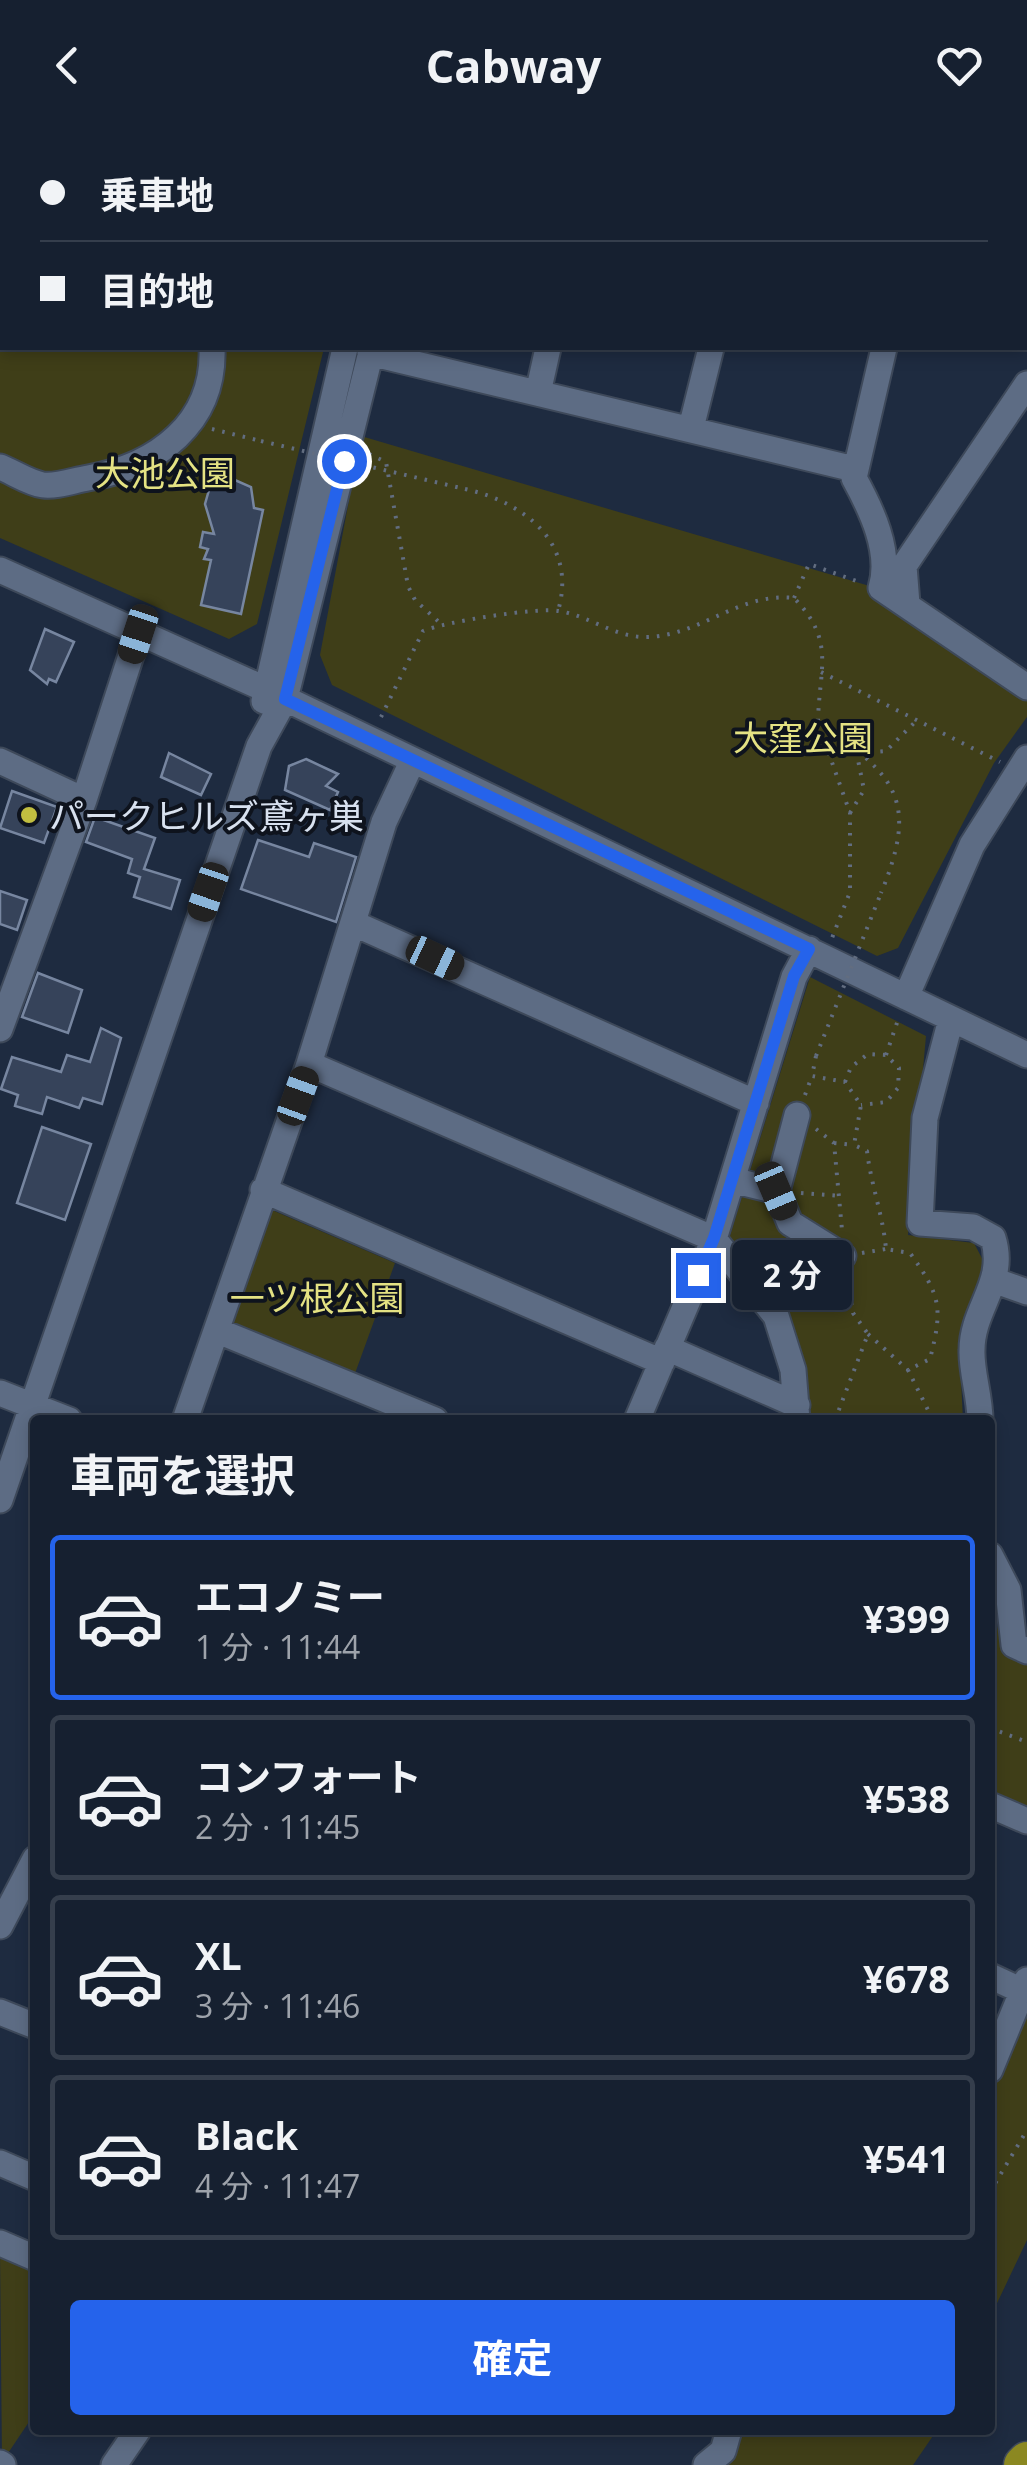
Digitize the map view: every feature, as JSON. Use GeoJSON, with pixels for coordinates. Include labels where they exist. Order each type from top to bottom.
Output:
{"type":"FeatureCollection","features":[{"type":"Feature","properties":{"kind":"street"},"geometry":{"type":"LineString","coordinates":[[0,467],[43,486],[114,473],[153,457],[193,425],[213,370],[212,350]]}},
{"type":"Feature","properties":{"kind":"street"},"geometry":{"type":"LineString","coordinates":[[0,1500],[259,746],[362,350]]}},
{"type":"Feature","properties":{"kind":"street"},"geometry":{"type":"LineString","coordinates":[[366,350],[854,469]]}},
{"type":"Feature","properties":{"kind":"street"},"geometry":{"type":"LineString","coordinates":[[538,393],[548,350]]}},
{"type":"Feature","properties":{"kind":"street"},"geometry":{"type":"LineString","coordinates":[[691,428],[710,350]]}},
{"type":"Feature","properties":{"kind":"street"},"geometry":{"type":"LineString","coordinates":[[884,350],[854,469],[854,478],[874,515],[885,574],[882,585],[1027,687]]}},
{"type":"Feature","properties":{"kind":"street"},"geometry":{"type":"LineString","coordinates":[[907,604],[904,566],[1027,384]]}},
{"type":"Feature","properties":{"kind":"street"},"geometry":{"type":"LineString","coordinates":[[0,570],[275,694],[412,762],[820,944],[906,997],[1027,1055]]}},
{"type":"Feature","properties":{"kind":"street"},"geometry":{"type":"LineString","coordinates":[[0,1030],[12,954],[84,800],[138,634]]}},
{"type":"Feature","properties":{"kind":"street"},"geometry":{"type":"LineString","coordinates":[[906,997],[972,845],[1027,758]]}},
{"type":"Feature","properties":{"kind":"street"},"geometry":{"type":"LineString","coordinates":[[0,762],[84,800]]}},
{"type":"Feature","properties":{"kind":"street"},"geometry":{"type":"LineString","coordinates":[[188,1415],[309,1064],[384,822],[412,762]]}},
{"type":"Feature","properties":{"kind":"street"},"geometry":{"type":"LineString","coordinates":[[355,924],[756,1103]]}},
{"type":"Feature","properties":{"kind":"street"},"geometry":{"type":"LineString","coordinates":[[639,1415],[714,1238],[794,976],[820,944]]}},
{"type":"Feature","properties":{"kind":"street"},"geometry":{"type":"LineString","coordinates":[[950,1019],[926,1118],[920,1223],[973,1227],[994,1238],[1000,1258],[996,1281],[977,1326],[972,1351],[980,1386],[980,1415]]}},
{"type":"Feature","properties":{"kind":"street"},"geometry":{"type":"LineString","coordinates":[[263,1190],[797,1412],[793,1370],[776,1316],[714,1238],[309,1064]]}},
{"type":"Feature","properties":{"kind":"street"},"geometry":{"type":"LineString","coordinates":[[798,1115],[776,1191],[790,1223],[842,1256]]}},
{"type":"Feature","properties":{"kind":"street"},"geometry":{"type":"LineString","coordinates":[[732,1180],[776,1191]]}},
{"type":"Feature","properties":{"kind":"street"},"geometry":{"type":"LineString","coordinates":[[996,1281],[1027,1292]]}},
{"type":"Feature","properties":{"kind":"street"},"geometry":{"type":"LineString","coordinates":[[218,1331],[423,1415]]}},
{"type":"Feature","properties":{"kind":"street"},"geometry":{"type":"LineString","coordinates":[[0,1393],[56,1415]]}},
{"type":"Feature","properties":{"kind":"street"},"geometry":{"type":"LineString","coordinates":[[995,1565],[1008,1590],[1014,1646],[1027,1651]]}},
{"type":"Feature","properties":{"kind":"street"},"geometry":{"type":"LineString","coordinates":[[995,1807],[1027,1820]]}},
{"type":"Feature","properties":{"kind":"street"},"geometry":{"type":"LineString","coordinates":[[0,1926],[30,1873]]}},
{"type":"Feature","properties":{"kind":"street"},"geometry":{"type":"LineString","coordinates":[[995,1977],[1025,1985],[995,2058]]}},
{"type":"Feature","properties":{"kind":"street"},"geometry":{"type":"LineString","coordinates":[[0,2012],[30,2024]]}},
{"type":"Feature","properties":{"kind":"street"},"geometry":{"type":"LineString","coordinates":[[0,2242],[30,2256]]}},
{"type":"Feature","properties":{"kind":"street"},"geometry":{"type":"LineString","coordinates":[[114,2465],[135,2435]]}},
{"type":"Feature","properties":{"kind":"street"},"geometry":{"type":"LineString","coordinates":[[706,2465],[722,2450],[727,2435]]}},
{"type":"Feature","properties":{"kind":"path"},"geometry":{"type":"LineString","coordinates":[[193,425],[491,495],[526,512],[545,530],[562,573],[558,610]]}},
{"type":"Feature","properties":{"kind":"path"},"geometry":{"type":"LineString","coordinates":[[360,450],[386,462],[408,586],[414,600],[441,624]]}},
{"type":"Feature","properties":{"kind":"path"},"geometry":{"type":"LineString","coordinates":[[794,598],[809,564],[858,582],[882,585]]}},
{"type":"Feature","properties":{"kind":"path"},"geometry":{"type":"LineString","coordinates":[[382,718],[422,631],[441,624],[558,610],[614,632],[650,637],[702,624],[750,599],[794,598],[815,620],[821,633],[818,722],[850,813],[850,892],[820,944]]}},
{"type":"Feature","properties":{"kind":"path"},"geometry":{"type":"LineString","coordinates":[[821,672],[1000,762]]}},
{"type":"Feature","properties":{"kind":"path"},"geometry":{"type":"LineString","coordinates":[[850,813],[864,790],[858,760],[862,754],[886,751],[917,720]]}},
{"type":"Feature","properties":{"kind":"path"},"geometry":{"type":"LineString","coordinates":[[818,722],[862,754],[888,782],[900,811],[901,845],[816,1056],[812,1076],[844,1082],[861,1105],[854,1145]]}},
{"type":"Feature","properties":{"kind":"path"},"geometry":{"type":"LineString","coordinates":[[886,1055],[906,997]]}},
{"type":"Feature","properties":{"kind":"path"},"geometry":{"type":"LineString","coordinates":[[844,1082],[852,1067],[868,1054],[886,1055],[899,1068],[898,1088],[886,1102],[861,1105]]}},
{"type":"Feature","properties":{"kind":"path"},"geometry":{"type":"LineString","coordinates":[[834,1143],[867,1151],[872,1187],[883,1214],[886,1249],[910,1253],[935,1287],[940,1320],[930,1359],[908,1370]]}},
{"type":"Feature","properties":{"kind":"path"},"geometry":{"type":"LineString","coordinates":[[776,1191],[842,1196]]}},
{"type":"Feature","properties":{"kind":"path"},"geometry":{"type":"LineString","coordinates":[[868,1334],[908,1370],[930,1415]]}},
{"type":"Feature","properties":{"kind":"path"},"geometry":{"type":"LineString","coordinates":[[995,1730],[1027,1742]]}},
{"type":"Feature","properties":{"kind":"path"},"geometry":{"type":"LineString","coordinates":[[995,2184],[1027,2130]]}},
{"type":"Feature","properties":{"kind":"green space","name":"大池公園"},"geometry":{"type":"Polygon","coordinates":[[[0,350],[324,350],[257,624],[229,639],[0,538],[0,350]]]}},
{"type":"Feature","properties":{"kind":"green space","name":"大窪公園"},"geometry":{"type":"Polygon","coordinates":[[[361,436],[873,587],[1027,693],[1027,717],[994,763],[898,948],[877,956],[332,685],[320,655],[361,436]]]}},
{"type":"Feature","properties":{"kind":"green space"},"geometry":{"type":"Polygon","coordinates":[[[810,977],[926,1036],[908,1235],[974,1243],[988,1270],[960,1360],[963,1415],[808,1415],[799,1353],[728,1242],[810,977]]]}},
{"type":"Feature","properties":{"kind":"green space","name":"一ツ根公園"},"geometry":{"type":"Polygon","coordinates":[[[265,1207],[395,1263],[353,1379],[230,1328],[265,1207]]]}},
{"type":"Feature","properties":{"kind":"green space"},"geometry":{"type":"Polygon","coordinates":[[[995,1615],[1003,1653],[1027,1662],[1027,1808],[995,1792],[995,1615]]]}},
{"type":"Feature","properties":{"kind":"green space"},"geometry":{"type":"Polygon","coordinates":[[[1027,2003],[1027,2240],[995,2307],[995,2083],[1019,2033],[1027,2003]]]}},
{"type":"Feature","properties":{"kind":"green space"},"geometry":{"type":"Polygon","coordinates":[[[0,2251],[30,2265],[30,2420],[2,2462],[0,2251]]]}},
{"type":"Feature","properties":{"kind":"green space"},"geometry":{"type":"Polygon","coordinates":[[[736,2435],[934,2435],[913,2465],[725,2465],[736,2435]]]}},
{"type":"Feature","properties":{"kind":"building"},"geometry":{"type":"Polygon","coordinates":[[[228,477],[251,487],[254,508],[263,510],[241,614],[201,605],[211,560],[204,559],[208,549],[200,547],[203,532],[214,534],[205,504],[209,490],[228,477]]]}},
{"type":"Feature","properties":{"kind":"building"},"geometry":{"type":"Polygon","coordinates":[[[45,629],[74,642],[56,682],[49,679],[47,684],[30,670],[45,629]]]}},
{"type":"Feature","properties":{"kind":"building"},"geometry":{"type":"Polygon","coordinates":[[[169,753],[211,774],[201,795],[161,777],[169,753]]]}},
{"type":"Feature","properties":{"kind":"building"},"geometry":{"type":"Polygon","coordinates":[[[306,759],[338,774],[326,786],[338,792],[330,810],[285,790],[289,766],[306,759]]]}},
{"type":"Feature","properties":{"kind":"building","name":"パークヒルズ鳶ヶ巣"},"geometry":{"type":"Polygon","coordinates":[[[12,791],[57,807],[44,843],[0,828],[12,791]]]}},
{"type":"Feature","properties":{"kind":"building"},"geometry":{"type":"Polygon","coordinates":[[[95,817],[155,838],[144,869],[180,880],[171,909],[134,897],[140,877],[128,873],[132,859],[86,842],[95,817]]]}},
{"type":"Feature","properties":{"kind":"building"},"geometry":{"type":"Polygon","coordinates":[[[258,840],[309,857],[314,843],[356,857],[336,922],[241,889],[258,840]]]}},
{"type":"Feature","properties":{"kind":"building"},"geometry":{"type":"Polygon","coordinates":[[[0,891],[27,900],[17,930],[0,924],[0,891]]]}},
{"type":"Feature","properties":{"kind":"building"},"geometry":{"type":"Polygon","coordinates":[[[38,973],[82,990],[68,1033],[22,1017],[38,973]]]}},
{"type":"Feature","properties":{"kind":"building"},"geometry":{"type":"Polygon","coordinates":[[[101,1028],[121,1038],[102,1104],[83,1098],[79,1108],[47,1097],[42,1114],[15,1106],[18,1095],[1,1089],[12,1057],[61,1072],[67,1055],[90,1062],[101,1028]]]}},
{"type":"Feature","properties":{"kind":"building"},"geometry":{"type":"Polygon","coordinates":[[[42,1127],[91,1144],[65,1220],[17,1203],[42,1127]]]}},
{"type":"Feature","properties":{"kind":"place","name":"パークヒルズ鳶ヶ巣"},"geometry":{"type":"Point","coordinates":[29,815]}},
{"type":"Feature","properties":{"kind":"route"},"geometry":{"type":"LineString","coordinates":[[344,461],[285,699],[809,949],[794,976],[714,1238],[698,1275]]}}]}
